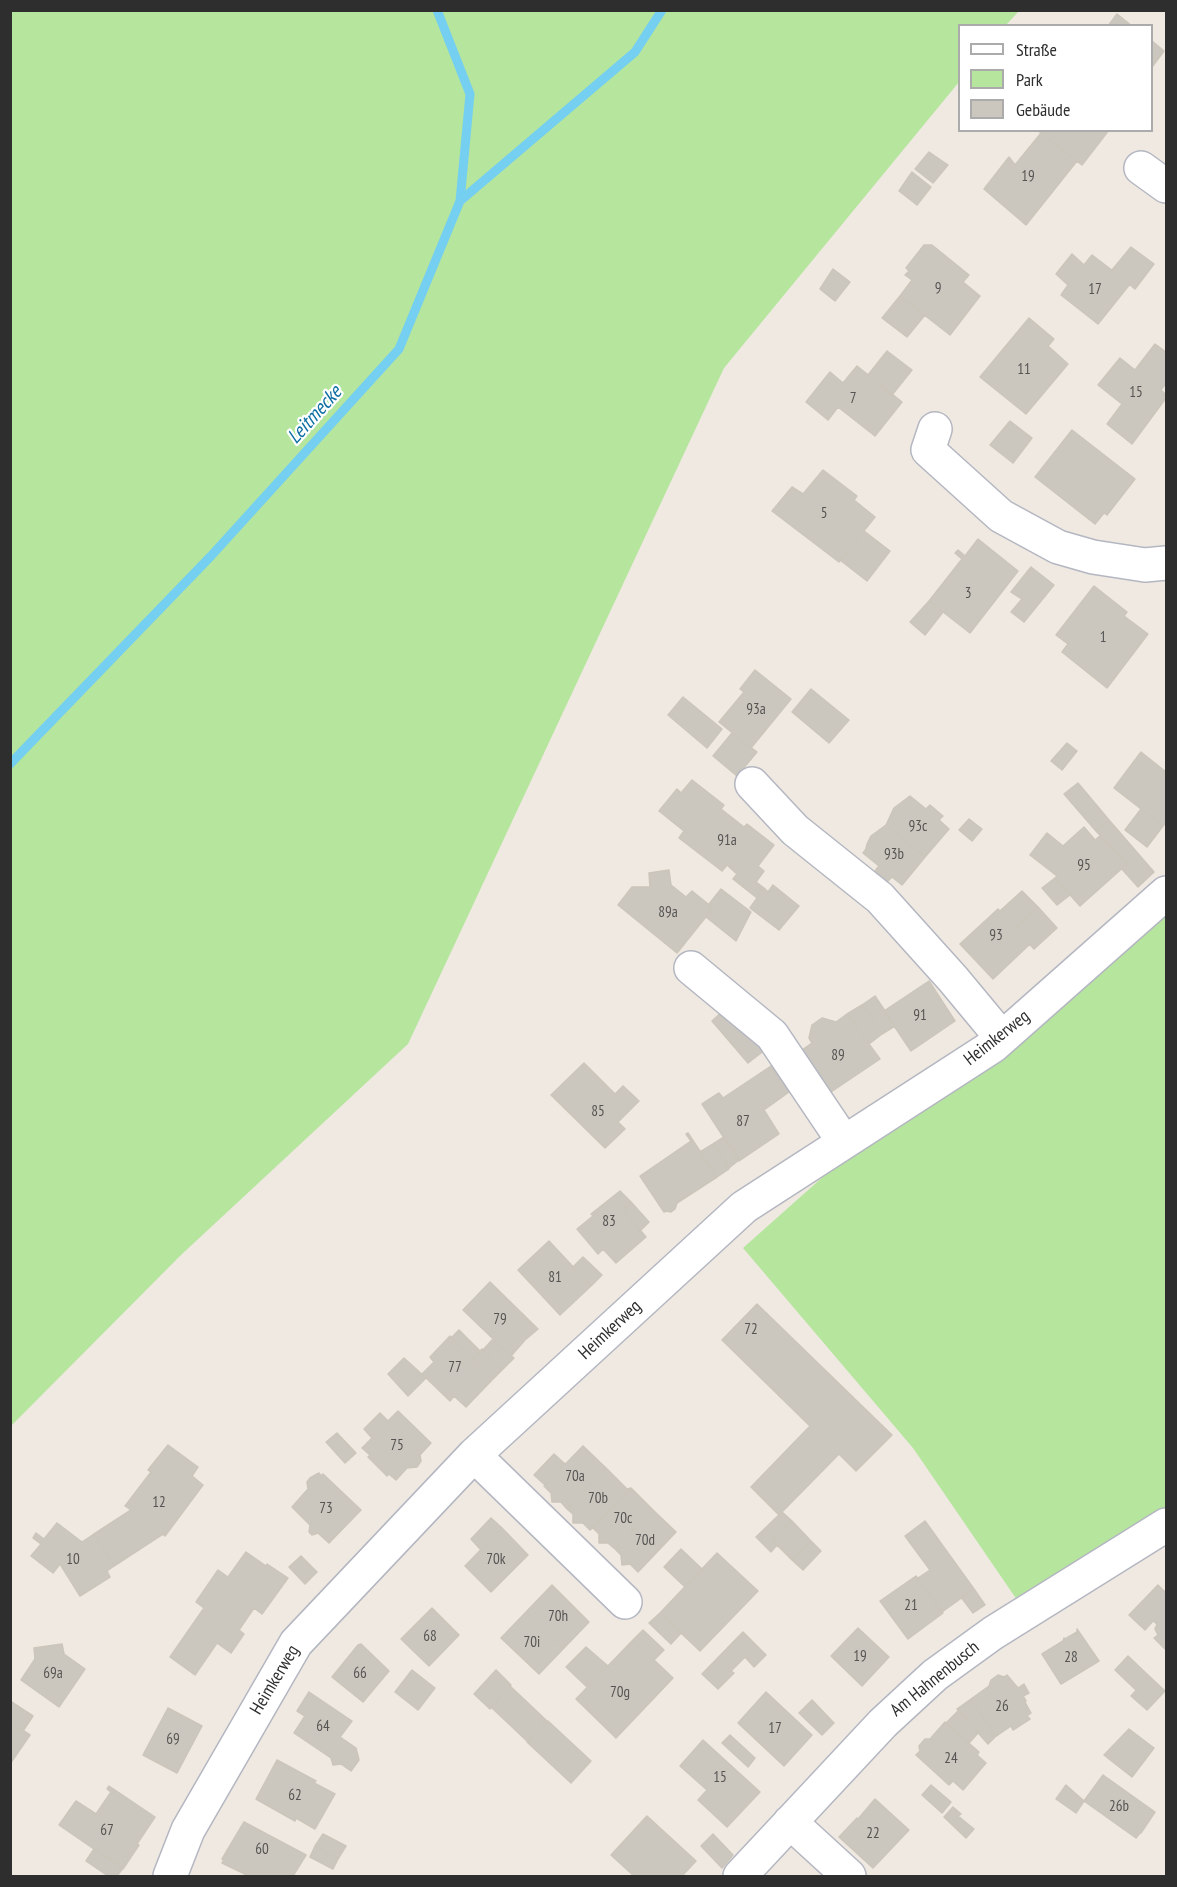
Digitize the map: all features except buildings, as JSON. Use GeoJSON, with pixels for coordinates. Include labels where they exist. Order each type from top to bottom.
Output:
{"type":"FeatureCollection","features":[{"type":"Feature","properties":{"kind":"street"},"geometry":{"type":"LineString","coordinates":[[935,429],[928,450],[1001,516],[1058,547],[1093,557],[1145,565],[1167,563]]}},
{"type":"Feature","properties":{"kind":"street"},"geometry":{"type":"LineString","coordinates":[[752,784],[795,830],[880,898],[953,979],[1002,1038]]}},
{"type":"Feature","properties":{"kind":"street","name":"Heimkerweg"},"geometry":{"type":"LineString","coordinates":[[170,1876],[188,1830],[296,1643],[474,1455],[744,1207],[993,1046],[1167,893]]}},
{"type":"Feature","properties":{"kind":"street"},"geometry":{"type":"LineString","coordinates":[[691,968],[772,1035],[844,1142]]}},
{"type":"Feature","properties":{"kind":"street"},"geometry":{"type":"LineString","coordinates":[[474,1455],[625,1602]]}},
{"type":"Feature","properties":{"kind":"street","name":"Am Hahnenbusch"},"geometry":{"type":"LineString","coordinates":[[740,1876],[883,1723],[935,1675],[993,1633],[1167,1525]]}},
{"type":"Feature","properties":{"kind":"street"},"geometry":{"type":"LineString","coordinates":[[790,1822],[849,1876]]}},
{"type":"Feature","properties":{"kind":"green space"},"geometry":{"type":"Polygon","coordinates":[[[10,11],[1019,11],[1007,24],[958,24],[958,83],[724,368],[408,1044],[181,1255],[11,1426],[10,11]]]}},
{"type":"Feature","properties":{"kind":"green space"},"geometry":{"type":"Polygon","coordinates":[[[1166,892],[1166,1525],[1026,1613],[913,1448],[743,1248],[916,1094],[1166,892]]]}},
{"type":"Feature","properties":{"kind":"waterway","name":"Leitmecke"},"geometry":{"type":"LineString","coordinates":[[10,764],[211,556],[399,349],[460,201],[470,94],[437,10]]}},
{"type":"Feature","properties":{"kind":"waterway"},"geometry":{"type":"LineString","coordinates":[[460,201],[635,52],[662,10]]}}]}
